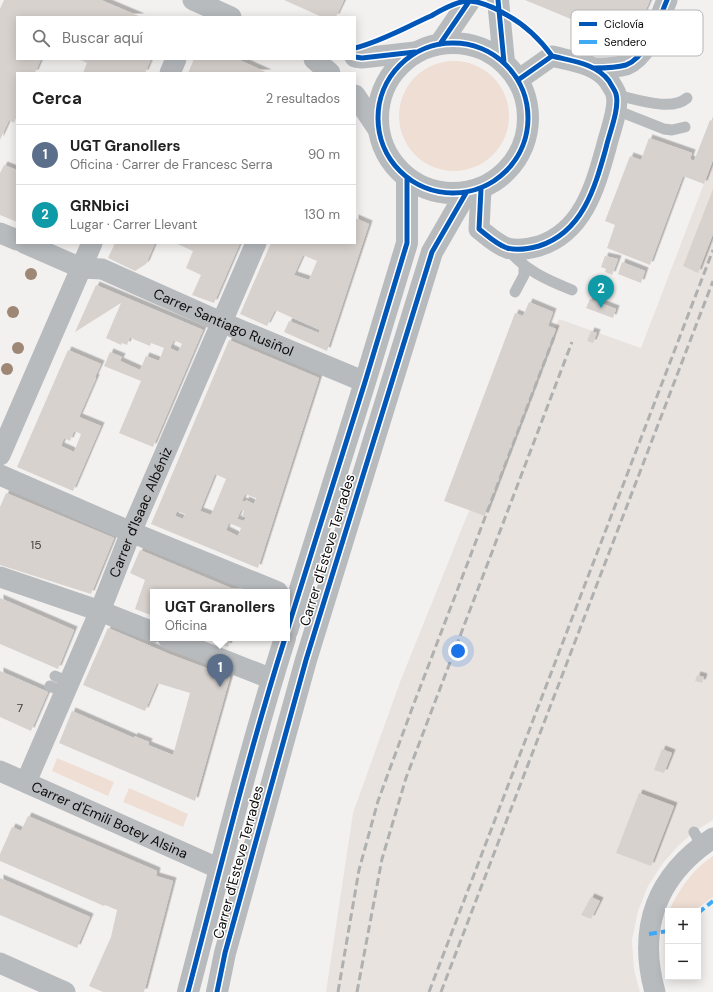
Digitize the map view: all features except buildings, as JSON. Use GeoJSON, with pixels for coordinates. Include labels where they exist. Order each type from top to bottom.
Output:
{"type":"FeatureCollection","features":[{"type":"Feature","properties":{"kind":"street"},"geometry":{"type":"LineString","coordinates":[[440,44],[470,0]]}},
{"type":"Feature","properties":{"kind":"street"},"geometry":{"type":"LineString","coordinates":[[498,0],[504,62]]}},
{"type":"Feature","properties":{"kind":"street"},"geometry":{"type":"LineString","coordinates":[[663,10],[667,0]]}},
{"type":"Feature","properties":{"kind":"street"},"geometry":{"type":"LineString","coordinates":[[197,7],[228,16]]}},
{"type":"Feature","properties":{"kind":"street"},"geometry":{"type":"LineString","coordinates":[[356,57],[362,58],[415,52],[440,44],[461,43],[484,49],[504,62],[518,80],[525,95],[528,110],[528,127],[525,143],[518,158],[502,177],[474,191],[445,194],[425,189],[407,179],[393,165],[383,147],[378,128],[378,105],[385,84],[398,66],[415,52]]}},
{"type":"Feature","properties":{"kind":"street"},"geometry":{"type":"LineString","coordinates":[[474,191],[479,229],[498,244],[507,248],[527,250],[545,244],[560,236],[578,217],[588,200],[598,176],[616,102],[608,81],[602,73],[594,68],[552,56],[518,80]]}},
{"type":"Feature","properties":{"kind":"street"},"geometry":{"type":"LineString","coordinates":[[594,68],[612,68],[625,65],[633,61],[638,56]]}},
{"type":"Feature","properties":{"kind":"street"},"geometry":{"type":"LineString","coordinates":[[170,72],[176,60]]}},
{"type":"Feature","properties":{"kind":"street"},"geometry":{"type":"LineString","coordinates":[[315,60],[329,72]]}},
{"type":"Feature","properties":{"kind":"street"},"geometry":{"type":"LineString","coordinates":[[356,96],[378,128]]}},
{"type":"Feature","properties":{"kind":"street","name":"Carrer d'Esteve Terrades"},"geometry":{"type":"LineString","coordinates":[[290,589],[365,382],[407,243],[407,179]]}},
{"type":"Feature","properties":{"kind":"street","name":"Carrer d'Esteve Terrades"},"geometry":{"type":"LineString","coordinates":[[216,992],[225,953],[306,660],[432,252],[474,191]]}},
{"type":"Feature","properties":{"kind":"street"},"geometry":{"type":"LineString","coordinates":[[0,233],[16,240]]}},
{"type":"Feature","properties":{"kind":"street"},"geometry":{"type":"LineString","coordinates":[[26,244],[81,268]]}},
{"type":"Feature","properties":{"kind":"street"},"geometry":{"type":"LineString","coordinates":[[0,454],[92,244]]}},
{"type":"Feature","properties":{"kind":"street","name":"Carrer d'Isaac Albéniz"},"geometry":{"type":"LineString","coordinates":[[26,782],[60,684],[100,611],[130,532],[256,244]]}},
{"type":"Feature","properties":{"kind":"street","name":"Carrer Santiago Rusiñol"},"geometry":{"type":"LineString","coordinates":[[81,268],[102,269],[221,322],[365,382]]}},
{"type":"Feature","properties":{"kind":"street"},"geometry":{"type":"LineString","coordinates":[[0,475],[130,532],[270,589]]}},
{"type":"Feature","properties":{"kind":"street"},"geometry":{"type":"LineString","coordinates":[[0,577],[100,611],[150,631]]}},
{"type":"Feature","properties":{"kind":"street"},"geometry":{"type":"LineString","coordinates":[[176,641],[272,679]]}},
{"type":"Feature","properties":{"kind":"street","name":"Carrer d'Esteve Terrades"},"geometry":{"type":"LineString","coordinates":[[188,992],[220,869],[272,679],[284,641]]}},
{"type":"Feature","properties":{"kind":"street","name":"Carrer d'Emili Botey Alsina"},"geometry":{"type":"LineString","coordinates":[[0,771],[220,869]]}},
{"type":"Feature","properties":{"kind":"street"},"geometry":{"type":"LineString","coordinates":[[655,992],[649,966],[648,947],[649,934],[656,906],[666,883],[703,838]]}},
{"type":"Feature","properties":{"kind":"street"},"geometry":{"type":"LineString","coordinates":[[0,963],[65,992]]}},
{"type":"Feature","properties":{"kind":"lane"},"geometry":{"type":"LineString","coordinates":[[616,102],[675,105],[683,102],[687,98]]}},
{"type":"Feature","properties":{"kind":"lane"},"geometry":{"type":"LineString","coordinates":[[616,102],[664,129],[672,130],[685,127]]}},
{"type":"Feature","properties":{"kind":"lane"},"geometry":{"type":"LineString","coordinates":[[507,248],[514,258],[524,266],[550,281],[572,290]]}},
{"type":"Feature","properties":{"kind":"lane"},"geometry":{"type":"LineString","coordinates":[[515,292],[524,275],[524,266]]}},
{"type":"Feature","properties":{"kind":"shaded area"},"geometry":{"type":"Polygon","coordinates":[[[454,61],[475,65],[493,77],[505,95],[509,116],[505,137],[493,155],[475,167],[454,171],[433,167],[415,155],[403,137],[399,116],[403,95],[415,77],[433,65],[454,61]]]}},
{"type":"Feature","properties":{"kind":"shaded area"},"geometry":{"type":"Polygon","coordinates":[[[713,160],[713,820],[694,832],[679,845],[663,863],[648,886],[638,911],[632,940],[634,970],[640,992],[326,992],[353,813],[400,682],[466,518],[559,319],[641,348],[713,160]]]}},
{"type":"Feature","properties":{"kind":"shaded area"},"geometry":{"type":"Polygon","coordinates":[[[57,758],[114,782],[108,796],[52,771],[57,758]]]}},
{"type":"Feature","properties":{"kind":"shaded area"},"geometry":{"type":"Polygon","coordinates":[[[129,788],[188,814],[183,827],[123,802],[129,788]]]}},
{"type":"Feature","properties":{"kind":"shaded area"},"geometry":{"type":"Polygon","coordinates":[[[713,856],[713,897],[698,908],[670,908],[687,880],[713,856]]]}},
{"type":"Feature","properties":{"kind":"railway"},"geometry":{"type":"LineString","coordinates":[[429,992],[713,250]]}},
{"type":"Feature","properties":{"kind":"railway"},"geometry":{"type":"LineString","coordinates":[[441,992],[713,281]]}},
{"type":"Feature","properties":{"kind":"railway"},"geometry":{"type":"LineString","coordinates":[[338,992],[359,870],[378,801],[554,337]]}},
{"type":"Feature","properties":{"kind":"railway"},"geometry":{"type":"LineString","coordinates":[[357,992],[382,859],[406,778],[572,342]]}},
{"type":"Feature","properties":{"kind":"marked path"},"geometry":{"type":"LineString","coordinates":[[701,911],[713,901]]}},
{"type":"Feature","properties":{"kind":"marked path"},"geometry":{"type":"LineString","coordinates":[[649,934],[665,931]]}},
{"type":"Feature","properties":{"kind":"cycle path"},"geometry":{"type":"LineString","coordinates":[[440,44],[470,0]]}},
{"type":"Feature","properties":{"kind":"cycle path"},"geometry":{"type":"LineString","coordinates":[[498,0],[504,62]]}},
{"type":"Feature","properties":{"kind":"cycle path"},"geometry":{"type":"LineString","coordinates":[[663,10],[667,0]]}},
{"type":"Feature","properties":{"kind":"cycle path"},"geometry":{"type":"LineString","coordinates":[[356,48],[384,38],[450,6],[460,2],[470,1],[493,8],[519,22],[542,43],[552,56]]}},
{"type":"Feature","properties":{"kind":"cycle path"},"geometry":{"type":"LineString","coordinates":[[460,43],[482,48],[495,55],[511,70],[523,89],[527,103],[528,118],[527,133],[523,147],[516,160],[501,176],[482,188],[468,192],[446,193],[424,188],[411,181],[390,160],[383,147],[379,133],[378,111],[383,89],[390,76],[411,55],[424,48],[438,44],[460,43]]}},
{"type":"Feature","properties":{"kind":"cycle path"},"geometry":{"type":"LineString","coordinates":[[356,57],[362,58],[415,52]]}},
{"type":"Feature","properties":{"kind":"cycle path"},"geometry":{"type":"LineString","coordinates":[[481,189],[479,229],[492,240],[507,248],[523,249],[539,246],[554,239],[566,230],[577,219],[585,206],[597,178],[617,106],[616,94],[609,81],[604,75],[590,66],[552,56],[518,80]]}},
{"type":"Feature","properties":{"kind":"cycle path"},"geometry":{"type":"LineString","coordinates":[[594,68],[618,67],[626,65],[638,56]]}},
{"type":"Feature","properties":{"kind":"cycle path"},"geometry":{"type":"LineString","coordinates":[[290,621],[407,243],[407,179]]}},
{"type":"Feature","properties":{"kind":"cycle path"},"geometry":{"type":"LineString","coordinates":[[217,992],[225,953],[306,660],[432,252],[466,193]]}},
{"type":"Feature","properties":{"kind":"cycle path"},"geometry":{"type":"LineString","coordinates":[[188,992],[246,770],[284,641]]}},
{"type":"Feature","properties":{"kind":"place","name":"GRNbici"},"geometry":{"type":"Point","coordinates":[601,308]}},
{"type":"Feature","properties":{"kind":"place","name":"UGT Granollers"},"geometry":{"type":"Point","coordinates":[220,687]}}]}
